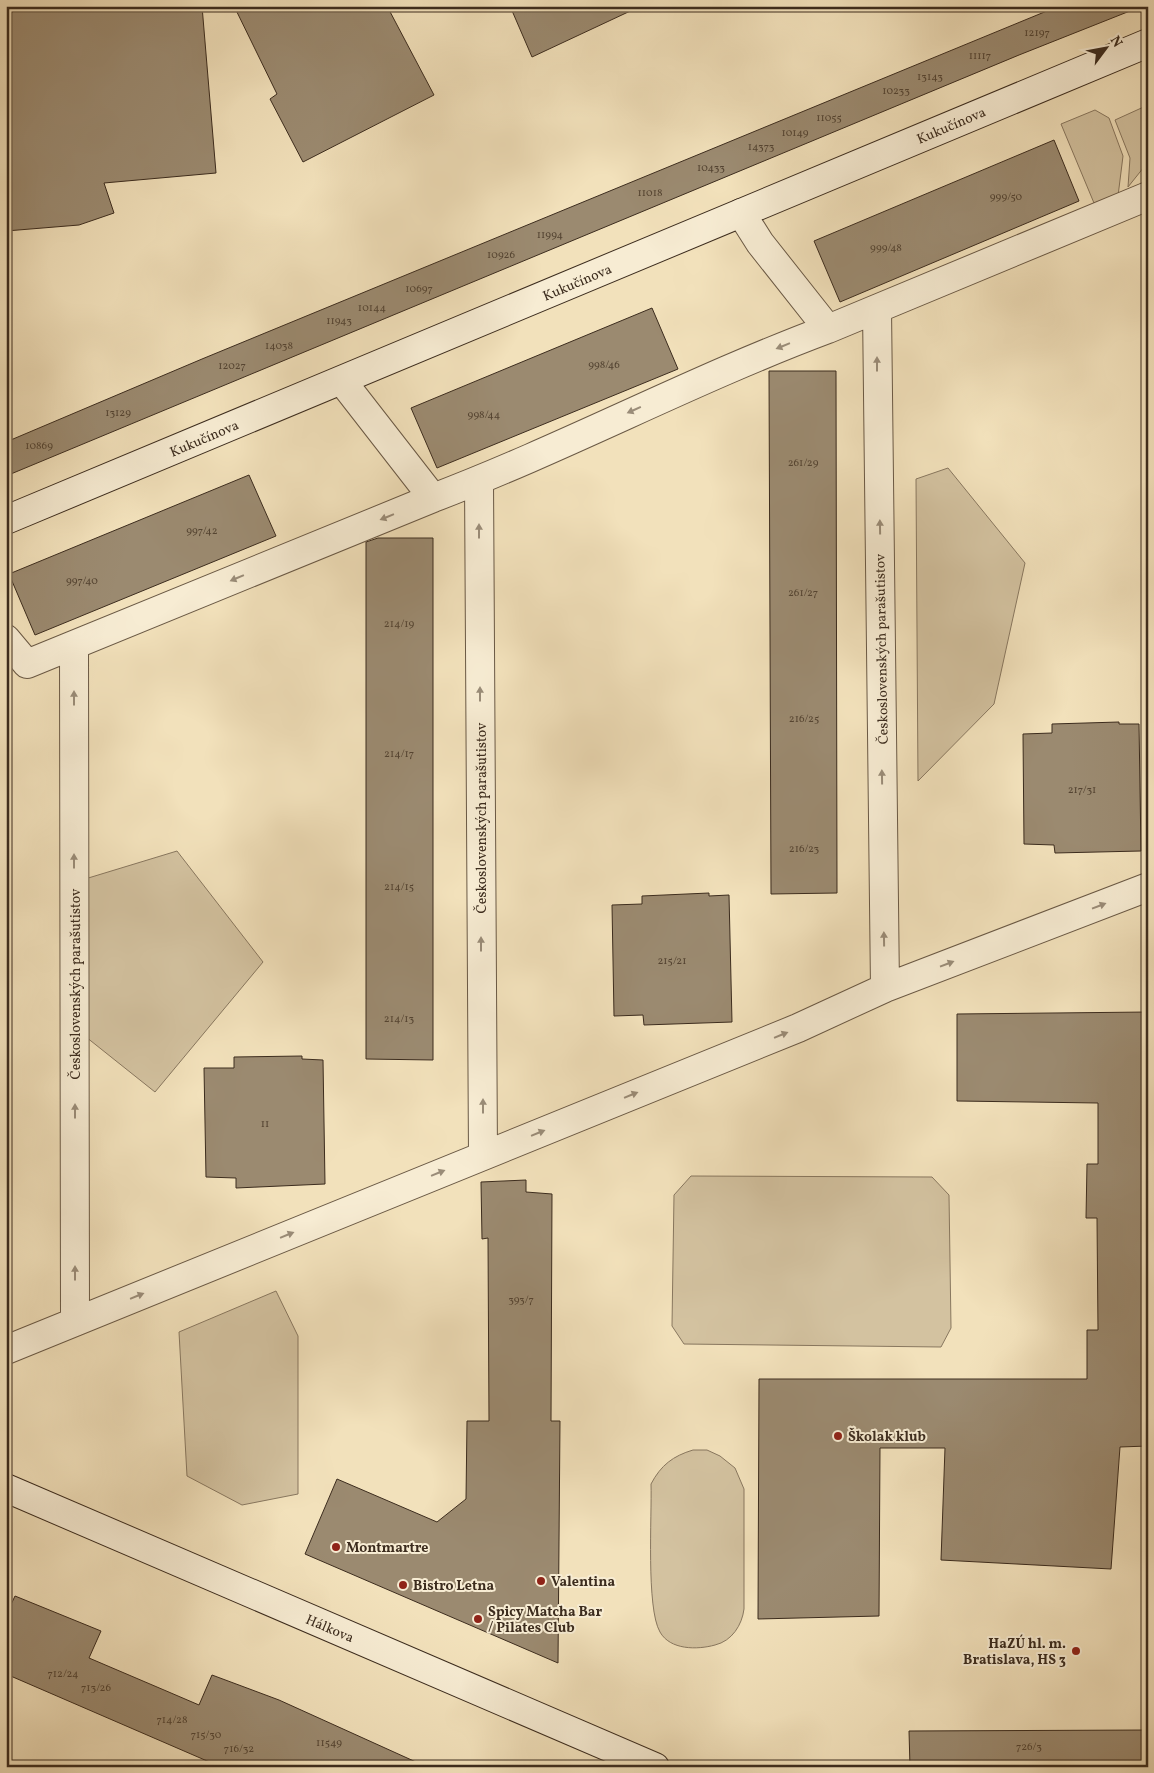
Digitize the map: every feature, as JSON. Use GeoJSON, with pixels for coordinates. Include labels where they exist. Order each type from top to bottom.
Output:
{"type":"FeatureCollection","features":[{"type":"Feature","properties":{"kind":"street","name":"Kukučínova"},"geometry":{"type":"LineString","coordinates":[[6,520],[1148,43]]}},
{"type":"Feature","properties":{"kind":"street"},"geometry":{"type":"LineString","coordinates":[[6,638],[27,664],[72,647],[472,483],[710,376],[877,309],[1148,196]]}},
{"type":"Feature","properties":{"kind":"street"},"geometry":{"type":"LineString","coordinates":[[741,213],[760,243],[828,328]]}},
{"type":"Feature","properties":{"kind":"street","name":"Československých parašutistov"},"geometry":{"type":"LineString","coordinates":[[877,309],[885,988]]}},
{"type":"Feature","properties":{"kind":"street"},"geometry":{"type":"LineString","coordinates":[[342,380],[433,498]]}},
{"type":"Feature","properties":{"kind":"street","name":"Československých parašutistov"},"geometry":{"type":"LineString","coordinates":[[472,483],[483,1155]]}},
{"type":"Feature","properties":{"kind":"street","name":"Československých parašutistov"},"geometry":{"type":"LineString","coordinates":[[67,1325],[72,647]]}},
{"type":"Feature","properties":{"kind":"street"},"geometry":{"type":"LineString","coordinates":[[6,1350],[798,1028],[885,988],[1148,887]]}},
{"type":"Feature","properties":{"kind":"street","name":"Hálkova"},"geometry":{"type":"LineString","coordinates":[[6,1488],[655,1767]]}},
{"type":"Feature","properties":{"kind":"shaded area"},"geometry":{"type":"Polygon","coordinates":[[[1148,105],[1148,162],[1128,187],[1130,158],[1115,120],[1148,105]]]}},
{"type":"Feature","properties":{"kind":"shaded area"},"geometry":{"type":"Polygon","coordinates":[[[1095,110],[1109,118],[1123,156],[1118,196],[1094,203],[1061,124],[1095,110]]]}},
{"type":"Feature","properties":{"kind":"shaded area"},"geometry":{"type":"Polygon","coordinates":[[[948,468],[1025,563],[994,704],[918,781],[916,479],[948,468]]]}},
{"type":"Feature","properties":{"kind":"shaded area"},"geometry":{"type":"Polygon","coordinates":[[[177,851],[263,962],[155,1092],[86,1037],[85,879],[177,851]]]}},
{"type":"Feature","properties":{"kind":"shaded area"},"geometry":{"type":"Polygon","coordinates":[[[691,1176],[932,1177],[949,1195],[951,1328],[941,1347],[684,1344],[672,1326],[674,1195],[691,1176]]]}},
{"type":"Feature","properties":{"kind":"shaded area"},"geometry":{"type":"Polygon","coordinates":[[[276,1291],[298,1336],[298,1494],[242,1505],[187,1476],[179,1332],[276,1291]]]}},
{"type":"Feature","properties":{"kind":"shaded area"},"geometry":{"type":"Polygon","coordinates":[[[693,1450],[707,1450],[720,1456],[735,1468],[744,1489],[743,1615],[735,1631],[726,1640],[715,1645],[700,1648],[684,1647],[664,1638],[656,1620],[651,1583],[651,1484],[663,1466],[679,1455],[693,1450]]]}},
{"type":"Feature","properties":{"kind":"building"},"geometry":{"type":"Polygon","coordinates":[[[6,6],[202,6],[216,173],[104,183],[114,213],[79,225],[6,231],[6,6]]]}},
{"type":"Feature","properties":{"kind":"building"},"geometry":{"type":"Polygon","coordinates":[[[234,6],[387,6],[434,95],[303,162],[270,99],[277,94],[234,6]]]}},
{"type":"Feature","properties":{"kind":"building"},"geometry":{"type":"Polygon","coordinates":[[[510,6],[641,6],[532,57],[510,6]]]}},
{"type":"Feature","properties":{"kind":"building"},"geometry":{"type":"Polygon","coordinates":[[[1059,6],[1140,7],[1019,55],[6,476],[6,442],[202,359],[1059,6]]]}},
{"type":"Feature","properties":{"kind":"building"},"geometry":{"type":"Polygon","coordinates":[[[1054,140],[1079,201],[840,302],[814,241],[1054,140]]]}},
{"type":"Feature","properties":{"kind":"building"},"geometry":{"type":"Polygon","coordinates":[[[652,308],[678,369],[437,468],[411,408],[652,308]]]}},
{"type":"Feature","properties":{"kind":"building"},"geometry":{"type":"Polygon","coordinates":[[[769,371],[836,371],[837,893],[771,894],[769,371]]]}},
{"type":"Feature","properties":{"kind":"building"},"geometry":{"type":"Polygon","coordinates":[[[249,475],[276,536],[35,635],[9,574],[249,475]]]}},
{"type":"Feature","properties":{"kind":"building"},"geometry":{"type":"Polygon","coordinates":[[[378,538],[433,538],[433,1060],[366,1059],[366,542],[378,538]]]}},
{"type":"Feature","properties":{"kind":"building"},"geometry":{"type":"Polygon","coordinates":[[[1119,722],[1119,724],[1139,724],[1141,851],[1055,853],[1054,845],[1024,844],[1023,734],[1052,733],[1052,724],[1119,722]]]}},
{"type":"Feature","properties":{"kind":"building"},"geometry":{"type":"Polygon","coordinates":[[[709,893],[709,896],[729,895],[732,1022],[644,1025],[643,1015],[614,1016],[612,905],[642,904],[642,896],[709,893]]]}},
{"type":"Feature","properties":{"kind":"building"},"geometry":{"type":"Polygon","coordinates":[[[1148,1012],[1148,1446],[1120,1447],[1111,1569],[941,1560],[945,1448],[880,1448],[879,1616],[758,1619],[759,1379],[1087,1379],[1087,1330],[1098,1330],[1097,1218],[1086,1218],[1087,1164],[1098,1164],[1098,1103],[957,1101],[957,1014],[1148,1012]]]}},
{"type":"Feature","properties":{"kind":"building"},"geometry":{"type":"Polygon","coordinates":[[[302,1056],[302,1059],[323,1060],[325,1184],[236,1188],[236,1178],[206,1177],[204,1068],[234,1068],[234,1057],[302,1056]]]}},
{"type":"Feature","properties":{"kind":"building"},"geometry":{"type":"Polygon","coordinates":[[[526,1180],[526,1192],[552,1194],[551,1421],[560,1421],[558,1663],[305,1554],[337,1479],[437,1522],[466,1499],[467,1421],[489,1421],[488,1238],[482,1239],[481,1182],[526,1180]]]}},
{"type":"Feature","properties":{"kind":"building"},"geometry":{"type":"Polygon","coordinates":[[[15,1596],[101,1631],[89,1658],[199,1705],[212,1675],[279,1700],[427,1767],[221,1767],[6,1674],[6,1615],[15,1596]]]}},
{"type":"Feature","properties":{"kind":"building"},"geometry":{"type":"Polygon","coordinates":[[[1148,1730],[1148,1767],[910,1767],[909,1731],[1148,1730]]]}},
{"type":"Feature","properties":{"kind":"place","name":"Školak klub"},"geometry":{"type":"Point","coordinates":[838,1436]}},
{"type":"Feature","properties":{"kind":"place","name":"Montmartre"},"geometry":{"type":"Point","coordinates":[336,1547]}},
{"type":"Feature","properties":{"kind":"place","name":"Valentina"},"geometry":{"type":"Point","coordinates":[541,1581]}},
{"type":"Feature","properties":{"kind":"place","name":"Bistro Letna"},"geometry":{"type":"Point","coordinates":[403,1585]}},
{"type":"Feature","properties":{"kind":"place","name":"Spicy Matcha Bar / Pilates Club"},"geometry":{"type":"Point","coordinates":[478,1619]}},
{"type":"Feature","properties":{"kind":"place","name":"HaZÚ hl. m. Bratislava, HS 3"},"geometry":{"type":"Point","coordinates":[1076,1651]}}]}
